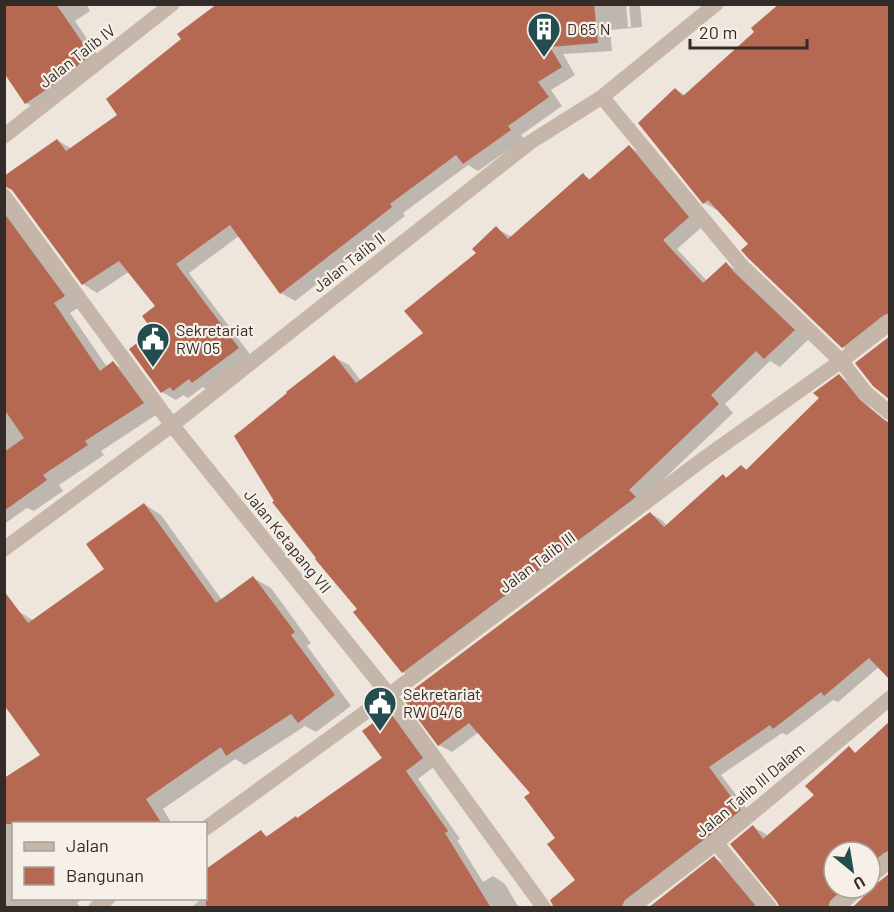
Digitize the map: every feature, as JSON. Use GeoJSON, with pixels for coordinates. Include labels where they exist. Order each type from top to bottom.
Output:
{"type":"FeatureCollection","features":[{"type":"Feature","properties":{"kind":"street","name":"Jalan Talib IV"},"geometry":{"type":"LineString","coordinates":[[4,136],[172,4]]}},
{"type":"Feature","properties":{"kind":"street","name":"Jalan Talib II"},"geometry":{"type":"LineString","coordinates":[[4,549],[172,425],[529,143],[602,97],[716,4]]}},
{"type":"Feature","properties":{"kind":"street"},"geometry":{"type":"LineString","coordinates":[[602,97],[741,265],[841,361],[866,393],[890,413]]}},
{"type":"Feature","properties":{"kind":"street","name":"Jalan Ketapang VII"},"geometry":{"type":"LineString","coordinates":[[4,196],[172,425],[389,695],[544,908]]}},
{"type":"Feature","properties":{"kind":"street","name":"Jalan Talib III"},"geometry":{"type":"LineString","coordinates":[[207,827],[890,323]]}},
{"type":"Feature","properties":{"kind":"street","name":"Jalan Talib III Dalam"},"geometry":{"type":"LineString","coordinates":[[631,908],[716,843],[890,698]]}},
{"type":"Feature","properties":{"kind":"street"},"geometry":{"type":"LineString","coordinates":[[716,843],[770,908]]}},
{"type":"Feature","properties":{"kind":"building"},"geometry":{"type":"Polygon","coordinates":[[[4,4],[56,4],[91,55],[25,104],[4,73],[4,4]]]}},
{"type":"Feature","properties":{"kind":"building"},"geometry":{"type":"Polygon","coordinates":[[[217,4],[594,4],[598,43],[550,47],[562,67],[538,82],[549,97],[508,126],[511,130],[463,164],[456,155],[390,204],[392,207],[280,294],[230,225],[176,264],[239,348],[192,383],[189,379],[173,391],[170,387],[161,393],[129,349],[153,331],[142,316],[155,306],[119,261],[82,285],[12,190],[4,186],[4,176],[57,139],[66,151],[117,115],[106,99],[181,39],[177,34],[217,4]]]}},
{"type":"Feature","properties":{"kind":"building"},"geometry":{"type":"Polygon","coordinates":[[[779,4],[890,4],[890,313],[884,315],[842,348],[748,258],[741,250],[748,244],[708,200],[703,204],[638,123],[675,88],[683,96],[754,32],[751,28],[779,4]]]}},
{"type":"Feature","properties":{"kind":"building"},"geometry":{"type":"Polygon","coordinates":[[[629,145],[689,217],[663,240],[703,283],[726,262],[795,330],[764,359],[756,351],[711,395],[719,404],[629,490],[636,497],[402,673],[353,612],[357,609],[272,502],[274,501],[234,436],[334,355],[356,383],[423,333],[404,311],[476,253],[472,249],[496,226],[508,239],[583,173],[589,180],[629,145]]]}},
{"type":"Feature","properties":{"kind":"building"},"geometry":{"type":"Polygon","coordinates":[[[4,213],[65,296],[54,303],[100,371],[113,361],[144,403],[85,441],[88,445],[43,475],[47,480],[4,511],[4,452],[24,438],[4,409],[4,213]]]}},
{"type":"Feature","properties":{"kind":"building"},"geometry":{"type":"Polygon","coordinates":[[[890,336],[890,400],[873,386],[855,363],[890,336]]]}},
{"type":"Feature","properties":{"kind":"building"},"geometry":{"type":"Polygon","coordinates":[[[839,374],[860,400],[890,423],[890,680],[869,658],[824,696],[821,692],[773,729],[770,725],[709,767],[741,810],[625,900],[621,908],[554,908],[550,900],[575,880],[547,844],[555,838],[524,797],[530,793],[469,723],[438,746],[404,700],[416,691],[414,689],[650,512],[664,527],[723,474],[726,478],[741,465],[746,470],[819,398],[813,393],[839,374]]]}},
{"type":"Feature","properties":{"kind":"building"},"geometry":{"type":"Polygon","coordinates":[[[144,503],[216,603],[253,576],[295,632],[291,635],[335,695],[298,723],[291,714],[226,756],[221,747],[146,799],[161,822],[12,822],[12,824],[4,824],[4,778],[40,755],[4,705],[4,591],[28,623],[104,569],[86,544],[144,503]]]}},
{"type":"Feature","properties":{"kind":"building"},"geometry":{"type":"Polygon","coordinates":[[[389,711],[423,758],[406,771],[448,831],[445,833],[491,908],[206,908],[207,868],[261,830],[266,837],[296,816],[297,818],[382,758],[362,731],[389,711]]]}},
{"type":"Feature","properties":{"kind":"building"},"geometry":{"type":"Polygon","coordinates":[[[890,721],[890,850],[882,855],[882,840],[822,840],[822,900],[831,900],[828,908],[780,908],[730,844],[753,825],[763,839],[814,795],[805,786],[849,746],[855,753],[890,721]]]}},
{"type":"Feature","properties":{"kind":"building"},"geometry":{"type":"Polygon","coordinates":[[[714,856],[755,905],[753,908],[648,908],[714,856]]]}},
{"type":"Feature","properties":{"kind":"building"},"geometry":{"type":"Polygon","coordinates":[[[890,873],[890,908],[852,908],[860,900],[882,900],[882,879],[890,873]]]}},
{"type":"Feature","properties":{"kind":"place","name":"D 65 N"},"geometry":{"type":"Point","coordinates":[544,58]}},
{"type":"Feature","properties":{"kind":"place","name":"Sekretariat RW 05"},"geometry":{"type":"Point","coordinates":[153,368]}},
{"type":"Feature","properties":{"kind":"place","name":"Sekretariat RW 04/6"},"geometry":{"type":"Point","coordinates":[380,732]}}]}
